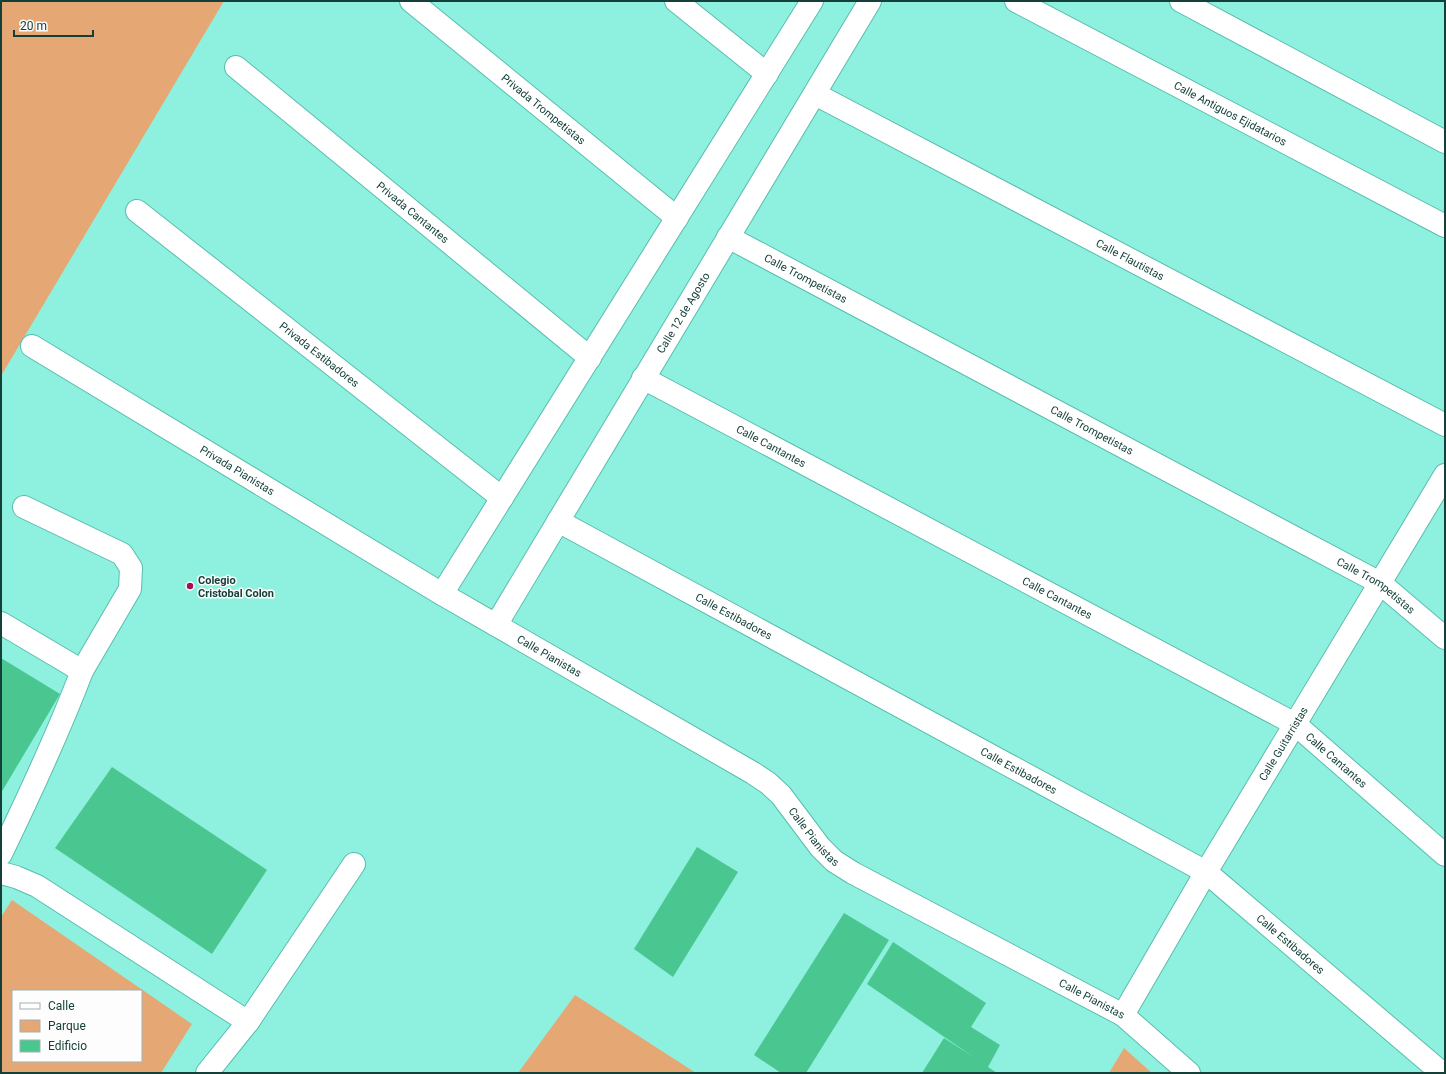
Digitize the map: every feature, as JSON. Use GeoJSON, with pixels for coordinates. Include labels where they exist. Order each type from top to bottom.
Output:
{"type":"FeatureCollection","features":[{"type":"Feature","properties":{"kind":"street","name":"Privada Trompetistas"},"geometry":{"type":"LineString","coordinates":[[410,1],[677,218]]}},
{"type":"Feature","properties":{"kind":"street"},"geometry":{"type":"LineString","coordinates":[[676,1],[767,74]]}},
{"type":"Feature","properties":{"kind":"street"},"geometry":{"type":"LineString","coordinates":[[442,594],[812,1]]}},
{"type":"Feature","properties":{"kind":"street","name":"Calle 12 de Agosto"},"geometry":{"type":"LineString","coordinates":[[496,625],[870,1]]}},
{"type":"Feature","properties":{"kind":"street","name":"Calle Antiguos Ejidatarios"},"geometry":{"type":"LineString","coordinates":[[1016,1],[1445,226]]}},
{"type":"Feature","properties":{"kind":"street"},"geometry":{"type":"LineString","coordinates":[[1182,1],[1445,142]]}},
{"type":"Feature","properties":{"kind":"street","name":"Privada Cantantes"},"geometry":{"type":"LineString","coordinates":[[236,67],[590,358]]}},
{"type":"Feature","properties":{"kind":"street","name":"Calle Flautistas"},"geometry":{"type":"LineString","coordinates":[[815,94],[1445,425]]}},
{"type":"Feature","properties":{"kind":"street","name":"Privada Estibadores"},"geometry":{"type":"LineString","coordinates":[[137,211],[502,498]]}},
{"type":"Feature","properties":{"kind":"street","name":"Calle Trompetistas"},"geometry":{"type":"LineString","coordinates":[[728,237],[1380,583],[1445,638]]}},
{"type":"Feature","properties":{"kind":"street","name":"Privada Pianistas"},"geometry":{"type":"LineString","coordinates":[[32,346],[442,594]]}},
{"type":"Feature","properties":{"kind":"street","name":"Calle Cantantes"},"geometry":{"type":"LineString","coordinates":[[643,378],[1295,724],[1445,855]]}},
{"type":"Feature","properties":{"kind":"street","name":"Calle Guitarristas"},"geometry":{"type":"LineString","coordinates":[[1123,1015],[1206,872],[1445,475]]}},
{"type":"Feature","properties":{"kind":"street"},"geometry":{"type":"LineString","coordinates":[[1,854],[35,784],[65,715],[82,671],[130,589],[131,568],[122,554],[24,506]]}},
{"type":"Feature","properties":{"kind":"street","name":"Calle Estibadores"},"geometry":{"type":"LineString","coordinates":[[558,521],[1206,872],[1442,1073]]}},
{"type":"Feature","properties":{"kind":"street","name":"Calle Pianistas"},"geometry":{"type":"LineString","coordinates":[[442,594],[768,783],[781,795],[820,847],[834,861],[853,873],[1123,1015],[1189,1073]]}},
{"type":"Feature","properties":{"kind":"street"},"geometry":{"type":"LineString","coordinates":[[1,623],[82,671]]}},
{"type":"Feature","properties":{"kind":"street"},"geometry":{"type":"LineString","coordinates":[[207,1073],[248,1022],[354,864]]}},
{"type":"Feature","properties":{"kind":"street"},"geometry":{"type":"LineString","coordinates":[[1,873],[16,877],[37,886],[248,1022]]}},
{"type":"Feature","properties":{"kind":"green space"},"geometry":{"type":"Polygon","coordinates":[[[1,1],[224,1],[1,376],[1,1]]]}},
{"type":"Feature","properties":{"kind":"green space"},"geometry":{"type":"Polygon","coordinates":[[[12,900],[192,1024],[161,1073],[1,1073],[1,917],[12,900]]]}},
{"type":"Feature","properties":{"kind":"green space"},"geometry":{"type":"Polygon","coordinates":[[[575,995],[696,1073],[518,1073],[575,995]]]}},
{"type":"Feature","properties":{"kind":"green space"},"geometry":{"type":"Polygon","coordinates":[[[1124,1048],[1152,1073],[1109,1073],[1124,1048]]]}},
{"type":"Feature","properties":{"kind":"building"},"geometry":{"type":"Polygon","coordinates":[[[1,658],[60,694],[1,793],[1,658]]]}},
{"type":"Feature","properties":{"kind":"building"},"geometry":{"type":"Polygon","coordinates":[[[112,767],[267,870],[212,954],[55,848],[112,767]]]}},
{"type":"Feature","properties":{"kind":"building"},"geometry":{"type":"Polygon","coordinates":[[[697,847],[738,872],[673,977],[634,949],[697,847]]]}},
{"type":"Feature","properties":{"kind":"building"},"geometry":{"type":"Polygon","coordinates":[[[844,913],[889,940],[806,1073],[781,1073],[754,1055],[844,913]]]}},
{"type":"Feature","properties":{"kind":"building"},"geometry":{"type":"Polygon","coordinates":[[[893,942],[986,1003],[971,1027],[1000,1045],[988,1067],[997,1073],[922,1073],[944,1038],[975,1058],[867,984],[893,942]]]}},
{"type":"Feature","properties":{"kind":"place","name":"Colegio Cristobal Colon"},"geometry":{"type":"Point","coordinates":[190,586]}}]}
